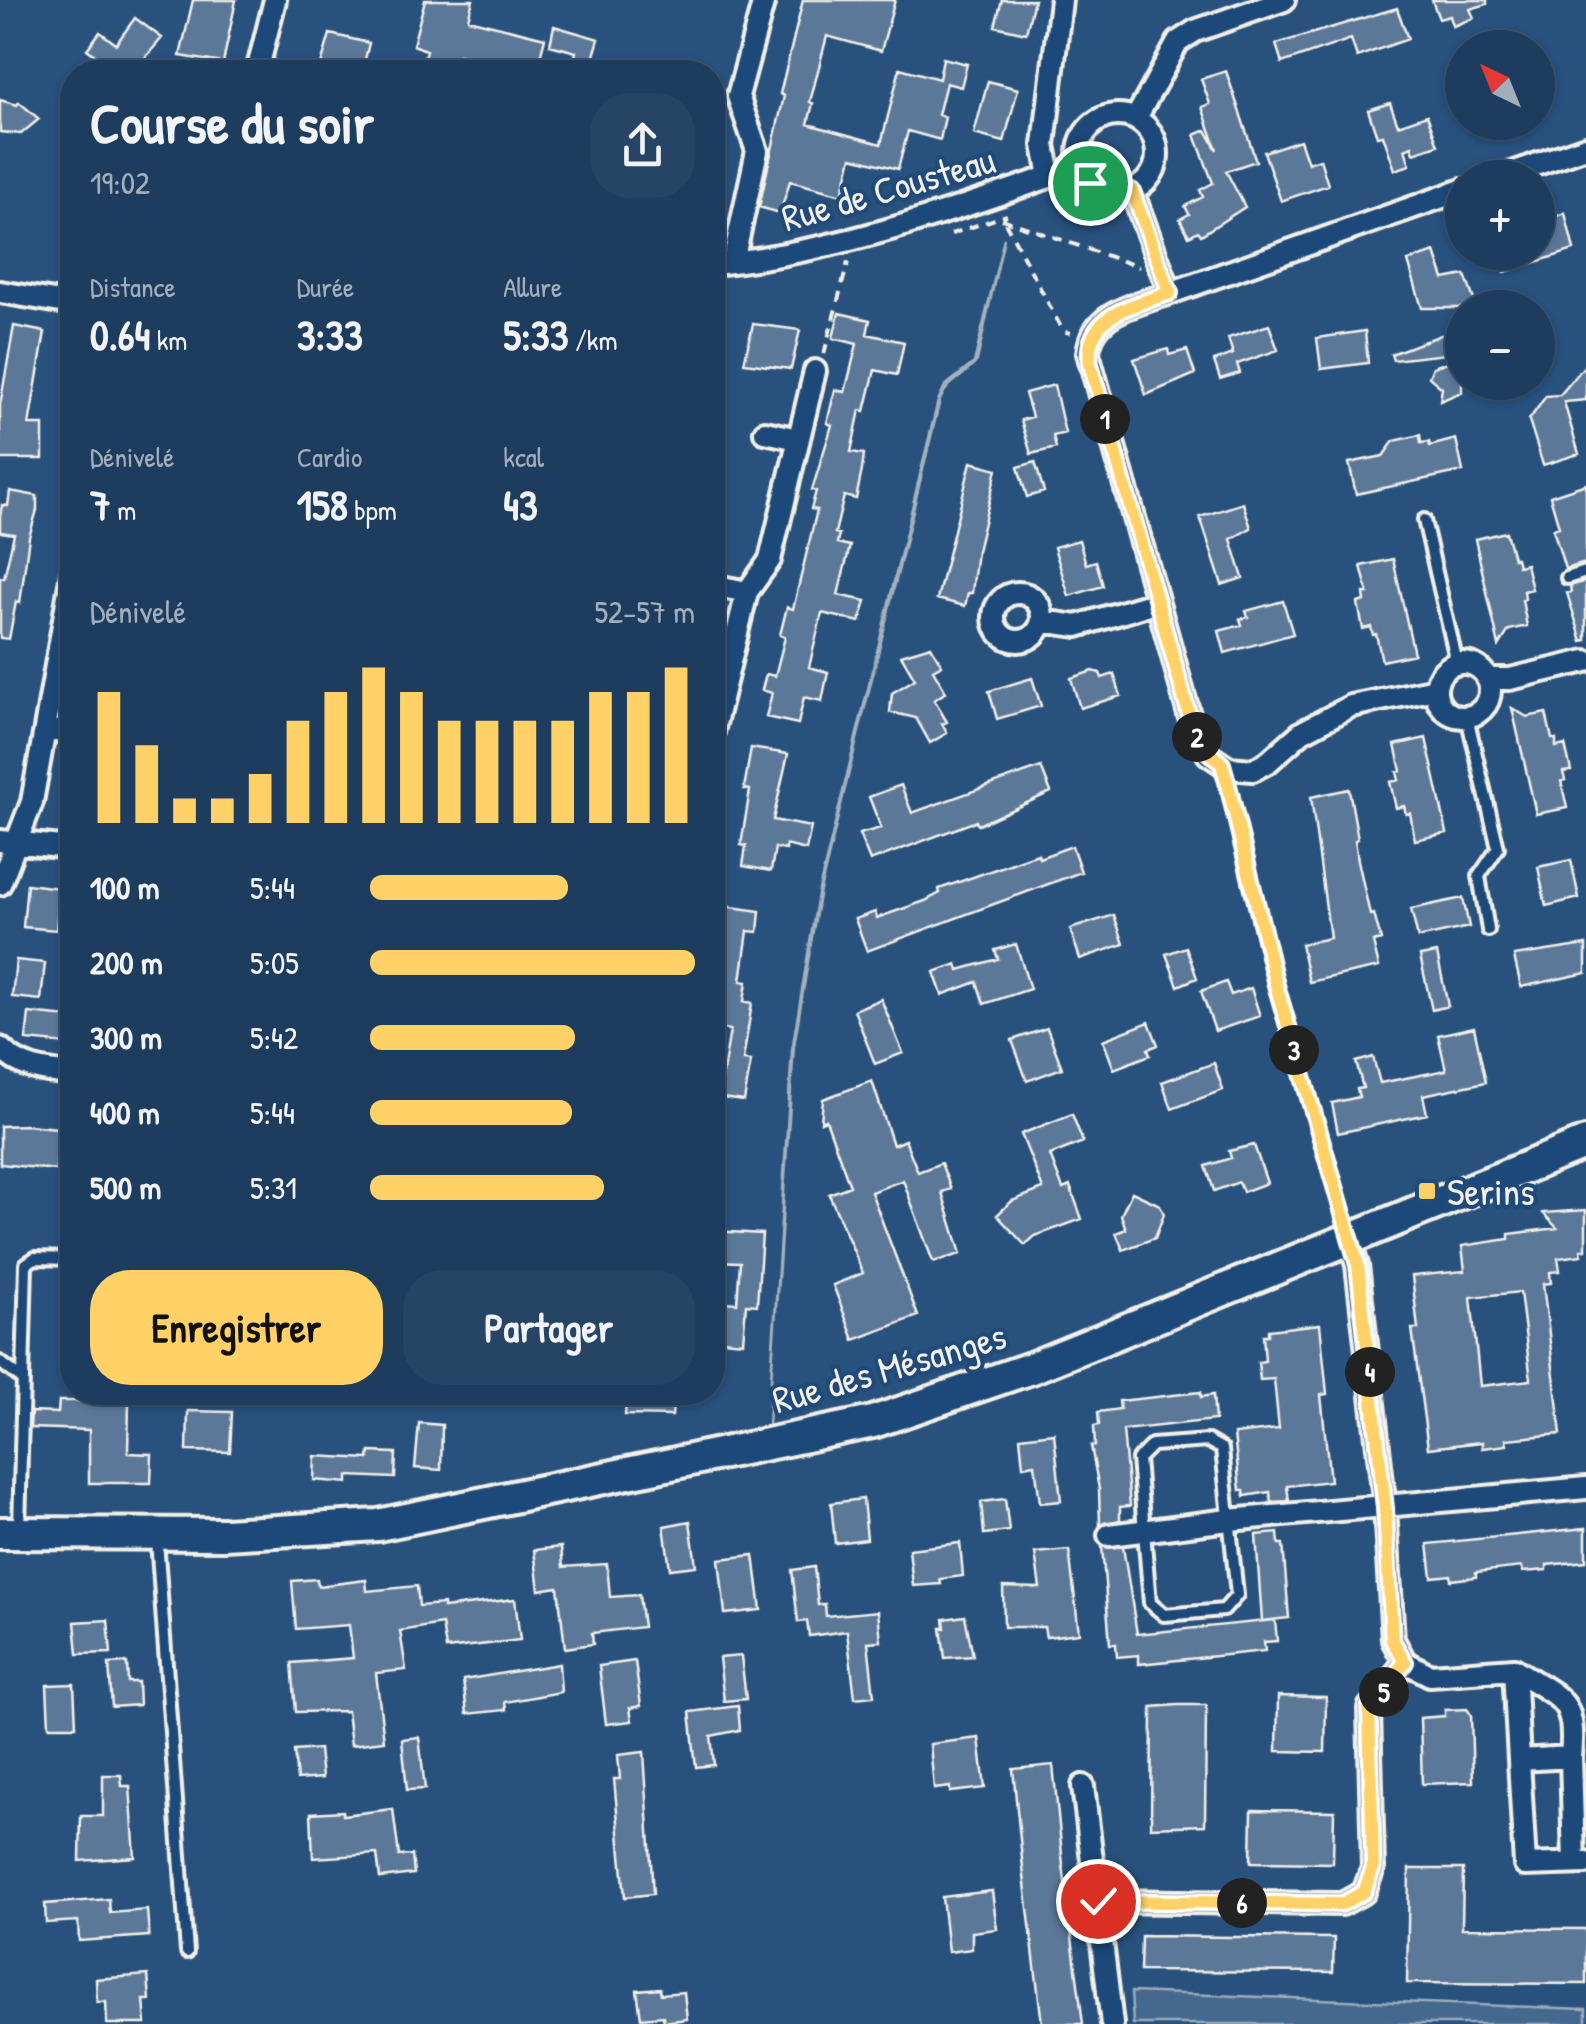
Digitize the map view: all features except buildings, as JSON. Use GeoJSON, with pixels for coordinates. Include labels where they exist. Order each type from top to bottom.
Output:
{"type":"FeatureCollection","features":[{"type":"Feature","properties":{"kind":"main road","name":"Rue des Mésanges"},"geometry":{"type":"LineString","coordinates":[[10,1533],[307,1532],[423,1518],[873,1422],[1030,1368],[1586,1143]]}},
{"type":"Feature","properties":{"kind":"street"},"geometry":{"type":"LineString","coordinates":[[259,60],[275,0]]}},
{"type":"Feature","properties":{"kind":"street"},"geometry":{"type":"LineString","coordinates":[[725,256],[757,151],[738,96],[764,0]]}},
{"type":"Feature","properties":{"kind":"street"},"geometry":{"type":"LineString","coordinates":[[1050,176],[1044,145],[1061,0]]}},
{"type":"Feature","properties":{"kind":"street"},"geometry":{"type":"LineString","coordinates":[[1136,118],[1178,42],[1195,31],[1284,0]]}},
{"type":"Feature","properties":{"kind":"street"},"geometry":{"type":"LineString","coordinates":[[1106,116],[1136,118],[1154,137],[1157,162],[1152,175],[1132,191],[1103,191],[1090,183],[1080,166],[1078,150],[1082,136],[1106,116]]}},
{"type":"Feature","properties":{"kind":"street"},"geometry":{"type":"LineString","coordinates":[[1548,160],[1586,146]]}},
{"type":"Feature","properties":{"kind":"street","name":"Rue de Cousteau"},"geometry":{"type":"LineString","coordinates":[[725,263],[852,242],[1080,166]]}},
{"type":"Feature","properties":{"kind":"street"},"geometry":{"type":"LineString","coordinates":[[1132,191],[1170,293]]}},
{"type":"Feature","properties":{"kind":"street"},"geometry":{"type":"LineString","coordinates":[[1436,690],[1351,706],[1302,732],[1260,767],[1237,770],[1208,754],[1196,736],[1157,602],[1090,364],[1090,340],[1113,313],[1445,196]]}},
{"type":"Feature","properties":{"kind":"street"},"geometry":{"type":"LineString","coordinates":[[0,292],[60,302]]}},
{"type":"Feature","properties":{"kind":"street"},"geometry":{"type":"LineString","coordinates":[[725,681],[746,592],[770,560],[815,371]]}},
{"type":"Feature","properties":{"kind":"street"},"geometry":{"type":"LineString","coordinates":[[766,432],[798,439]]}},
{"type":"Feature","properties":{"kind":"street"},"geometry":{"type":"LineString","coordinates":[[725,588],[746,592]]}},
{"type":"Feature","properties":{"kind":"street"},"geometry":{"type":"LineString","coordinates":[[1042,621],[1077,626],[1157,602]]}},
{"type":"Feature","properties":{"kind":"street"},"geometry":{"type":"LineString","coordinates":[[0,884],[9,841],[32,802],[60,642]]}},
{"type":"Feature","properties":{"kind":"street"},"geometry":{"type":"LineString","coordinates":[[1488,679],[1586,662]]}},
{"type":"Feature","properties":{"kind":"street"},"geometry":{"type":"LineString","coordinates":[[1458,663],[1475,666],[1488,679],[1487,703],[1467,717],[1445,710],[1436,690],[1442,672],[1458,663]]}},
{"type":"Feature","properties":{"kind":"street"},"geometry":{"type":"LineString","coordinates":[[45,729],[60,731]]}},
{"type":"Feature","properties":{"kind":"street"},"geometry":{"type":"LineString","coordinates":[[9,841],[60,847]]}},
{"type":"Feature","properties":{"kind":"street"},"geometry":{"type":"LineString","coordinates":[[0,1048],[13,1061],[36,1070],[60,1073]]}},
{"type":"Feature","properties":{"kind":"street"},"geometry":{"type":"LineString","coordinates":[[1348,1239],[1358,1265],[1385,1508],[1392,1640],[1405,1662],[1430,1675],[1514,1668],[1562,1700],[1574,1722],[1571,1757],[1580,1863],[1525,1864],[1514,1668]]}},
{"type":"Feature","properties":{"kind":"street"},"geometry":{"type":"LineString","coordinates":[[1110,1535],[1230,1520],[1586,1488]]}},
{"type":"Feature","properties":{"kind":"street"},"geometry":{"type":"LineString","coordinates":[[1098,1901],[1342,1904],[1364,1892],[1373,1868],[1369,1708],[1405,1662]]}},
{"type":"Feature","properties":{"kind":"street"},"geometry":{"type":"LineString","coordinates":[[1520,1760],[1571,1757]]}},
{"type":"Feature","properties":{"kind":"street"},"geometry":{"type":"LineString","coordinates":[[1083,1786],[1112,2024]]}},
{"type":"Feature","properties":{"kind":"lane"},"geometry":{"type":"LineString","coordinates":[[1424,520],[1458,663]]}},
{"type":"Feature","properties":{"kind":"lane"},"geometry":{"type":"LineString","coordinates":[[1568,578],[1586,572]]}},
{"type":"Feature","properties":{"kind":"lane"},"geometry":{"type":"LineString","coordinates":[[1467,717],[1498,848],[1478,876],[1488,930]]}},
{"type":"Feature","properties":{"kind":"lane"},"geometry":{"type":"LineString","coordinates":[[10,1533],[23,1380],[26,1264],[35,1258],[60,1259]]}},
{"type":"Feature","properties":{"kind":"lane"},"geometry":{"type":"LineString","coordinates":[[0,1362],[23,1380]]}},
{"type":"Feature","properties":{"kind":"lane"},"geometry":{"type":"LineString","coordinates":[[1208,1441],[1222,1449],[1237,1594],[1224,1610],[1164,1614],[1150,1603],[1144,1531],[1138,1459],[1152,1445],[1208,1441]]}},
{"type":"Feature","properties":{"kind":"lane"},"geometry":{"type":"LineString","coordinates":[[156,1534],[187,1952]]}},
{"type":"Feature","properties":{"kind":"path"},"geometry":{"type":"LineString","coordinates":[[1090,340],[1063,331],[1014,232],[1002,219],[1140,267],[1170,293]]}},
{"type":"Feature","properties":{"kind":"path"},"geometry":{"type":"LineString","coordinates":[[815,371],[821,364],[848,261]]}},
{"type":"Feature","properties":{"kind":"path"},"geometry":{"type":"LineString","coordinates":[[1222,764],[1276,985],[1348,1239]]}},
{"type":"Feature","properties":{"kind":"shaded area"},"geometry":{"type":"Polygon","coordinates":[[[1004,238],[977,361],[947,388],[940,400],[819,895],[794,1046],[768,1425],[792,1050],[818,894],[938,401],[945,386],[974,363],[1004,238]]]}},
{"type":"Feature","properties":{"kind":"shaded area"},"geometry":{"type":"Polygon","coordinates":[[[1131,1992],[1586,2009],[1586,2024],[1133,2024],[1131,1992]]]}},
{"type":"Feature","properties":{"kind":"place","name":"Serins"},"geometry":{"type":"Point","coordinates":[1427,1191]}},
{"type":"Feature","properties":{"kind":"route"},"geometry":{"type":"LineString","coordinates":[[1090,183],[1118,194],[1132,191],[1170,293],[1113,313],[1094,332],[1088,353],[1190,718],[1202,746],[1222,764],[1276,985],[1358,1265],[1385,1508],[1392,1640],[1405,1662],[1369,1708],[1373,1868],[1364,1892],[1342,1904],[1098,1901]]}}]}
